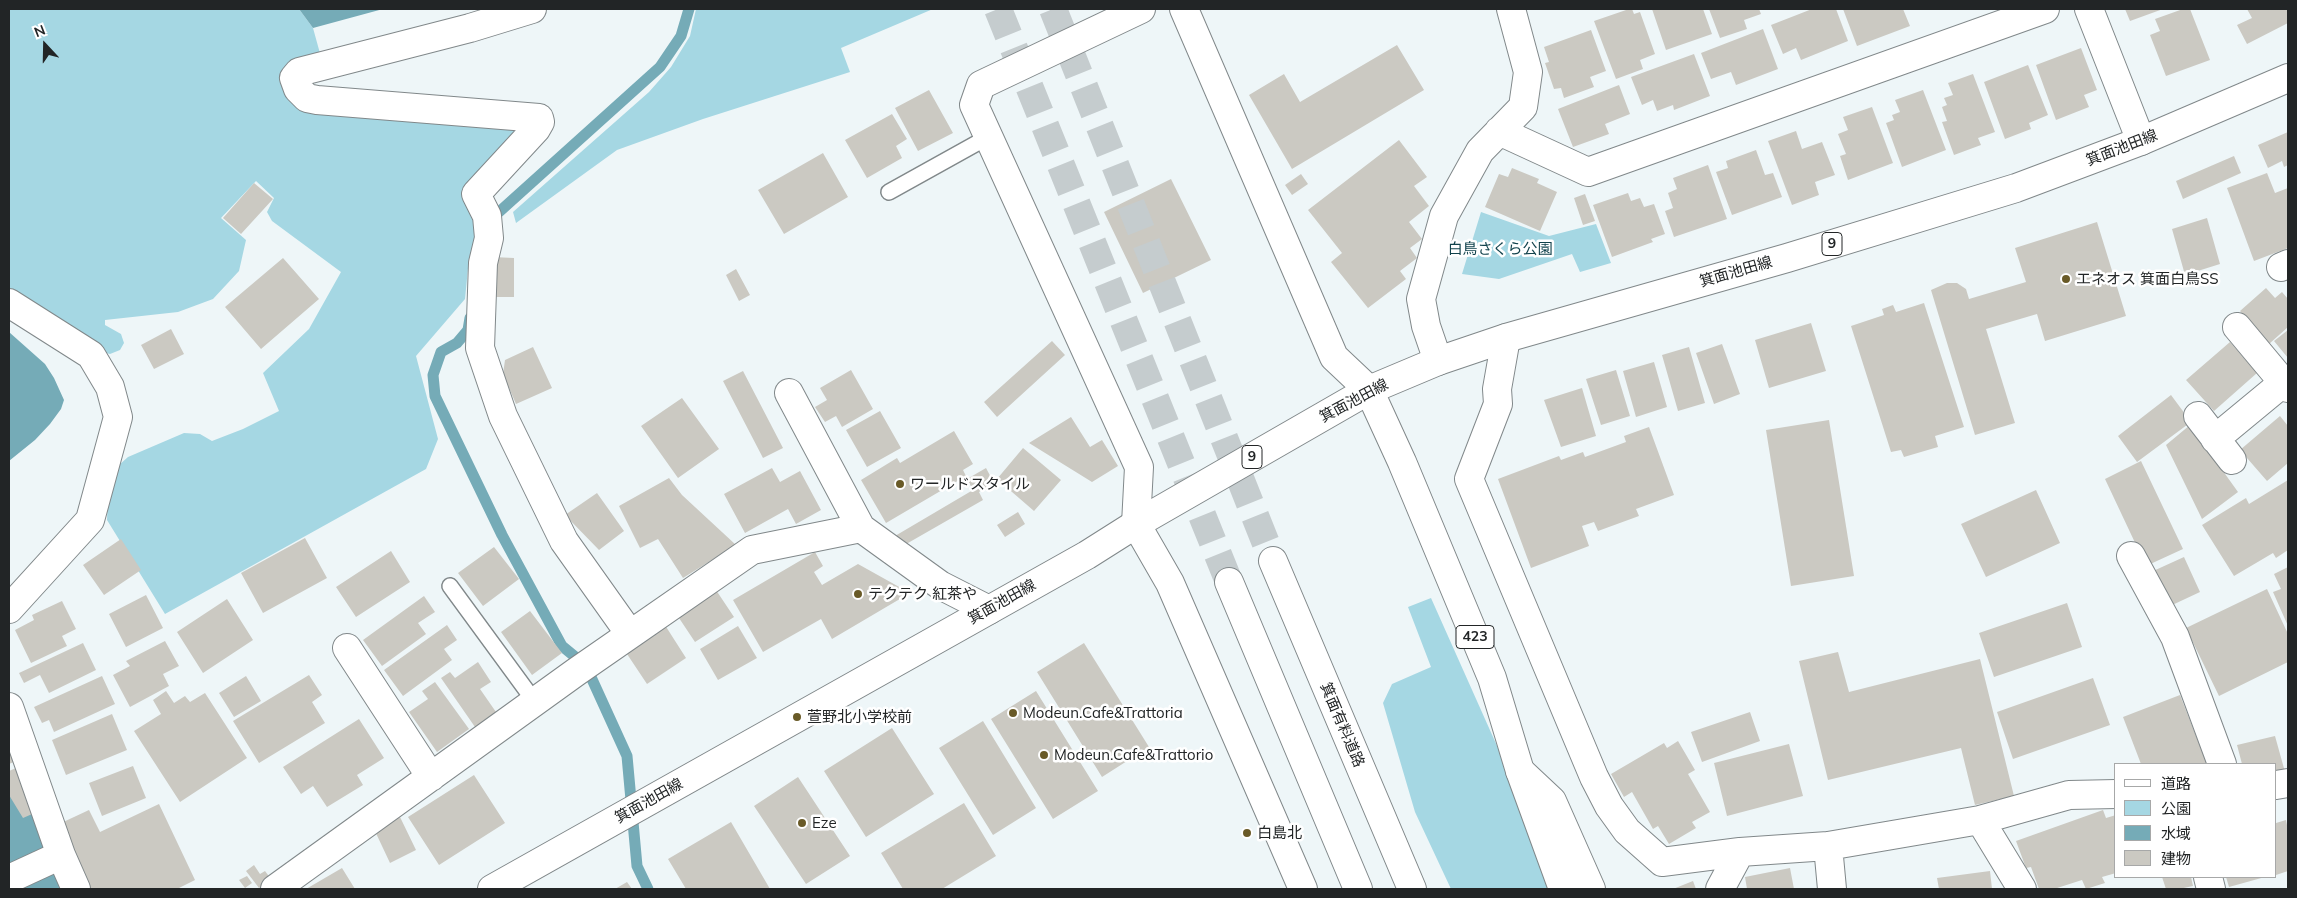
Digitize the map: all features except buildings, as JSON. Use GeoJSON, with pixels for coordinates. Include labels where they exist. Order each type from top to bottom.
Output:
{"type":"FeatureCollection","features":[{"type":"Feature","properties":{"kind":"main road"},"geometry":{"type":"LineString","coordinates":[[532,9],[470,28],[299,72],[294,78],[298,89],[307,98],[317,100],[539,118],[540,122],[536,129],[476,194],[488,223],[489,238],[483,263],[480,348],[503,416],[564,541],[630,634]]}},
{"type":"Feature","properties":{"kind":"main road"},"geometry":{"type":"LineString","coordinates":[[1141,9],[981,85],[974,105],[1138,467],[1136,524],[1170,583],[1303,889]]}},
{"type":"Feature","properties":{"kind":"main road"},"geometry":{"type":"LineString","coordinates":[[1184,9],[1334,357],[1369,390]]}},
{"type":"Feature","properties":{"kind":"main road"},"geometry":{"type":"LineString","coordinates":[[1438,360],[1426,326],[1420,299],[1444,216],[1480,152],[1496,133],[1523,107],[1528,72],[1511,9]]}},
{"type":"Feature","properties":{"kind":"main road"},"geometry":{"type":"LineString","coordinates":[[1496,133],[1588,172],[2045,9]]}},
{"type":"Feature","properties":{"kind":"main road"},"geometry":{"type":"LineString","coordinates":[[2089,9],[2141,142]]}},
{"type":"Feature","properties":{"kind":"main road","name":"箕面池田線"},"geometry":{"type":"LineString","coordinates":[[492,889],[1087,555],[1136,524],[1369,390],[1438,360],[1506,338],[1787,258],[2016,188],[2141,142],[2288,78]]}},
{"type":"Feature","properties":{"kind":"main road"},"geometry":{"type":"LineString","coordinates":[[9,303],[91,354],[110,387],[118,418],[90,520],[9,609]]}},
{"type":"Feature","properties":{"kind":"main road"},"geometry":{"type":"LineString","coordinates":[[2215,439],[2286,385],[2238,327]]}},
{"type":"Feature","properties":{"kind":"main road"},"geometry":{"type":"LineString","coordinates":[[1506,338],[1497,390],[1498,404],[1469,479],[1594,777],[1609,806],[1627,831],[1662,862],[1740,852],[1828,846],[1980,820],[2069,795],[2114,794]]}},
{"type":"Feature","properties":{"kind":"main road","name":"423"},"geometry":{"type":"LineString","coordinates":[[1369,390],[1402,462],[1492,678],[1520,771],[1564,889]]}},
{"type":"Feature","properties":{"kind":"main road"},"geometry":{"type":"LineString","coordinates":[[789,393],[860,528],[940,585],[989,610]]}},
{"type":"Feature","properties":{"kind":"main road"},"geometry":{"type":"LineString","coordinates":[[2198,416],[2232,460]]}},
{"type":"Feature","properties":{"kind":"main road"},"geometry":{"type":"LineString","coordinates":[[275,889],[582,668],[752,550],[860,528]]}},
{"type":"Feature","properties":{"kind":"main road"},"geometry":{"type":"LineString","coordinates":[[2131,556],[2175,637],[2222,763]]}},
{"type":"Feature","properties":{"kind":"main road","name":"箕面有料道路"},"geometry":{"type":"LineString","coordinates":[[1274,561],[1412,889]]}},
{"type":"Feature","properties":{"kind":"main road"},"geometry":{"type":"LineString","coordinates":[[1229,582],[1358,889]]}},
{"type":"Feature","properties":{"kind":"main road"},"geometry":{"type":"LineString","coordinates":[[347,648],[431,777]]}},
{"type":"Feature","properties":{"kind":"main road"},"geometry":{"type":"LineString","coordinates":[[9,707],[54,857],[76,889]]}},
{"type":"Feature","properties":{"kind":"main road"},"geometry":{"type":"LineString","coordinates":[[1520,771],[1552,801],[1591,889]]}},
{"type":"Feature","properties":{"kind":"main road"},"geometry":{"type":"LineString","coordinates":[[1980,820],[2022,889]]}},
{"type":"Feature","properties":{"kind":"main road"},"geometry":{"type":"LineString","coordinates":[[1828,846],[1832,889]]}},
{"type":"Feature","properties":{"kind":"main road"},"geometry":{"type":"LineString","coordinates":[[1720,889],[1740,852]]}},
{"type":"Feature","properties":{"kind":"main road"},"geometry":{"type":"LineString","coordinates":[[13,877],[54,857]]}},
{"type":"Feature","properties":{"kind":"lane"},"geometry":{"type":"LineString","coordinates":[[889,192],[988,137]]}},
{"type":"Feature","properties":{"kind":"lane"},"geometry":{"type":"LineString","coordinates":[[450,586],[535,702]]}},
{"type":"Feature","properties":{"kind":"green space"},"geometry":{"type":"Polygon","coordinates":[[[9,9],[299,9],[313,28],[321,57],[289,88],[532,124],[467,197],[479,230],[469,258],[465,299],[416,356],[438,439],[426,469],[165,614],[107,520],[109,474],[128,457],[184,433],[200,434],[212,441],[243,429],[279,411],[263,373],[309,329],[341,272],[272,221],[267,212],[274,198],[256,181],[221,218],[246,240],[239,271],[213,299],[178,312],[105,320],[105,325],[121,334],[124,343],[120,350],[110,354],[102,352],[9,292],[9,9]]]}},
{"type":"Feature","properties":{"kind":"green space"},"geometry":{"type":"Polygon","coordinates":[[[696,9],[933,9],[841,48],[850,72],[703,119],[617,150],[516,223],[513,212],[649,92],[671,67],[690,36],[696,9]]]}},
{"type":"Feature","properties":{"kind":"green space","name":"白鳥さくら公園"},"geometry":{"type":"Polygon","coordinates":[[[1481,212],[1549,236],[1596,224],[1611,263],[1580,272],[1572,254],[1499,279],[1462,274],[1481,212]]]}},
{"type":"Feature","properties":{"kind":"green space"},"geometry":{"type":"Polygon","coordinates":[[[1431,598],[1514,784],[1550,889],[1451,889],[1415,812],[1383,703],[1392,684],[1431,667],[1408,607],[1431,598]]]}},
{"type":"Feature","properties":{"kind":"water"},"geometry":{"type":"Polygon","coordinates":[[[299,9],[383,9],[313,28],[299,9]]]}},
{"type":"Feature","properties":{"kind":"water"},"geometry":{"type":"Polygon","coordinates":[[[9,332],[45,364],[64,400],[61,409],[50,424],[35,440],[9,461],[9,332]]]}},
{"type":"Feature","properties":{"kind":"waterway"},"geometry":{"type":"LineString","coordinates":[[489,221],[660,67],[681,36],[689,9]]}},
{"type":"Feature","properties":{"kind":"waterway"},"geometry":{"type":"LineString","coordinates":[[470,318],[468,330],[457,343],[441,352],[433,375],[435,396],[502,535],[562,646],[579,660],[591,677],[627,756],[637,866],[648,889]]}},
{"type":"Feature","properties":{"kind":"waterway"},"geometry":{"type":"LineString","coordinates":[[9,807],[48,889]]}},
{"type":"Feature","properties":{"kind":"tunnel"},"geometry":{"type":"LineString","coordinates":[[998,9],[1229,582]]}},
{"type":"Feature","properties":{"kind":"tunnel"},"geometry":{"type":"LineString","coordinates":[[1053,9],[1273,561]]}},
{"type":"Feature","properties":{"kind":"place","name":"エネオス 箕面白鳥SS"},"geometry":{"type":"Point","coordinates":[2066,279]}},
{"type":"Feature","properties":{"kind":"place","name":"ワールドスタイル"},"geometry":{"type":"Point","coordinates":[900,484]}},
{"type":"Feature","properties":{"kind":"place","name":"テクテク 紅茶や"},"geometry":{"type":"Point","coordinates":[858,594]}},
{"type":"Feature","properties":{"kind":"place","name":"Modeun.Cafe&Trattoria"},"geometry":{"type":"Point","coordinates":[1013,713]}},
{"type":"Feature","properties":{"kind":"place","name":"萱野北小学校前"},"geometry":{"type":"Point","coordinates":[797,717]}},
{"type":"Feature","properties":{"kind":"place","name":"Modeun.Cafe&Trattorio"},"geometry":{"type":"Point","coordinates":[1044,755]}},
{"type":"Feature","properties":{"kind":"place","name":"Eze"},"geometry":{"type":"Point","coordinates":[802,823]}},
{"type":"Feature","properties":{"kind":"place","name":"白島北"},"geometry":{"type":"Point","coordinates":[1247,833]}}]}
